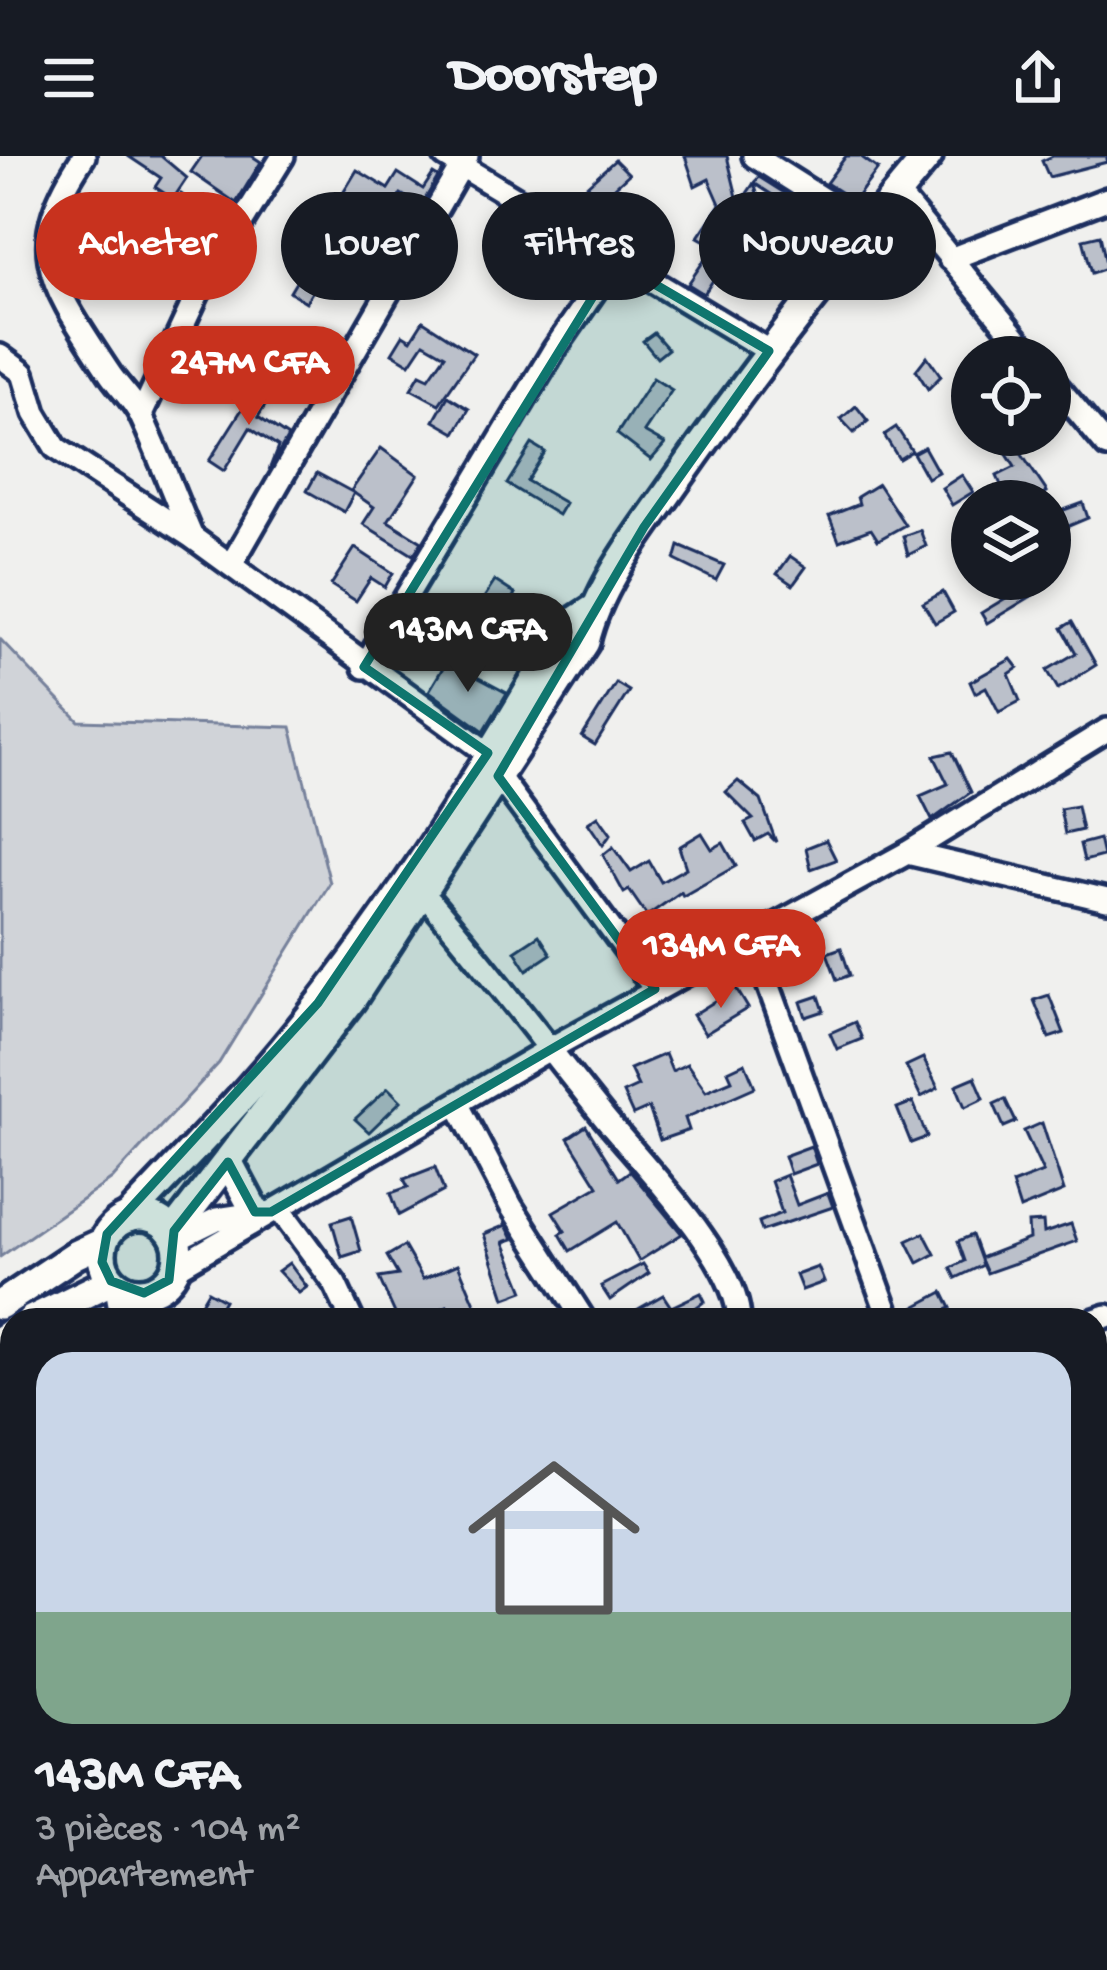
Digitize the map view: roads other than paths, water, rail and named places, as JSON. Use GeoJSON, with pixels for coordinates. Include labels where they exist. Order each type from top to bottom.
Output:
{"type":"FeatureCollection","features":[{"type":"Feature","properties":{"kind":"main road"},"geometry":{"type":"LineString","coordinates":[[898,192],[928,156]]}},
{"type":"Feature","properties":{"kind":"main road"},"geometry":{"type":"LineString","coordinates":[[152,1308],[166,1279],[174,1236],[352,999],[424,894],[566,627],[592,610],[769,351],[810,300]]}},
{"type":"Feature","properties":{"kind":"main road"},"geometry":{"type":"LineString","coordinates":[[0,1305],[103,1242],[249,1088],[319,1003],[493,765]]}},
{"type":"Feature","properties":{"kind":"main road"},"geometry":{"type":"LineString","coordinates":[[228,1161],[268,1211]]}},
{"type":"Feature","properties":{"kind":"main road"},"geometry":{"type":"LineString","coordinates":[[128,1218],[145,1216],[174,1236]]}},
{"type":"Feature","properties":{"kind":"main road"},"geometry":{"type":"LineString","coordinates":[[103,1242],[102,1262],[122,1308]]}},
{"type":"Feature","properties":{"kind":"main road"},"geometry":{"type":"LineString","coordinates":[[59,1308],[115,1284],[131,1292],[166,1279]]}},
{"type":"Feature","properties":{"kind":"street"},"geometry":{"type":"LineString","coordinates":[[84,156],[55,199],[47,248],[56,282],[110,375],[141,415],[192,537]]}},
{"type":"Feature","properties":{"kind":"street"},"geometry":{"type":"LineString","coordinates":[[141,415],[198,292],[284,156]]}},
{"type":"Feature","properties":{"kind":"street"},"geometry":{"type":"LineString","coordinates":[[754,156],[811,192]]}},
{"type":"Feature","properties":{"kind":"street"},"geometry":{"type":"LineString","coordinates":[[231,565],[458,160],[508,192]]}},
{"type":"Feature","properties":{"kind":"street"},"geometry":{"type":"LineString","coordinates":[[950,260],[1107,200]]}},
{"type":"Feature","properties":{"kind":"street"},"geometry":{"type":"LineString","coordinates":[[936,242],[1015,336]]}},
{"type":"Feature","properties":{"kind":"street"},"geometry":{"type":"LineString","coordinates":[[675,296],[769,351]]}},
{"type":"Feature","properties":{"kind":"street"},"geometry":{"type":"LineString","coordinates":[[364,668],[588,300]]}},
{"type":"Feature","properties":{"kind":"street"},"geometry":{"type":"LineString","coordinates":[[0,356],[23,373],[35,413],[56,448],[231,565],[493,765],[656,989]]}},
{"type":"Feature","properties":{"kind":"street"},"geometry":{"type":"LineString","coordinates":[[1071,403],[1107,446]]}},
{"type":"Feature","properties":{"kind":"street"},"geometry":{"type":"LineString","coordinates":[[166,1279],[268,1211],[550,1048],[907,853],[1107,730]]}},
{"type":"Feature","properties":{"kind":"street"},"geometry":{"type":"LineString","coordinates":[[907,853],[1107,900]]}},
{"type":"Feature","properties":{"kind":"street"},"geometry":{"type":"LineString","coordinates":[[424,894],[682,1211],[727,1280],[739,1308]]}},
{"type":"Feature","properties":{"kind":"street"},"geometry":{"type":"LineString","coordinates":[[751,937],[886,1308]]}},
{"type":"Feature","properties":{"kind":"street"},"geometry":{"type":"LineString","coordinates":[[458,1105],[511,1206],[576,1308]]}},
{"type":"Feature","properties":{"kind":"street"},"geometry":{"type":"LineString","coordinates":[[174,1236],[217,1219],[268,1211]]}},
{"type":"Feature","properties":{"kind":"street"},"geometry":{"type":"LineString","coordinates":[[268,1211],[335,1284],[346,1308]]}}]}
